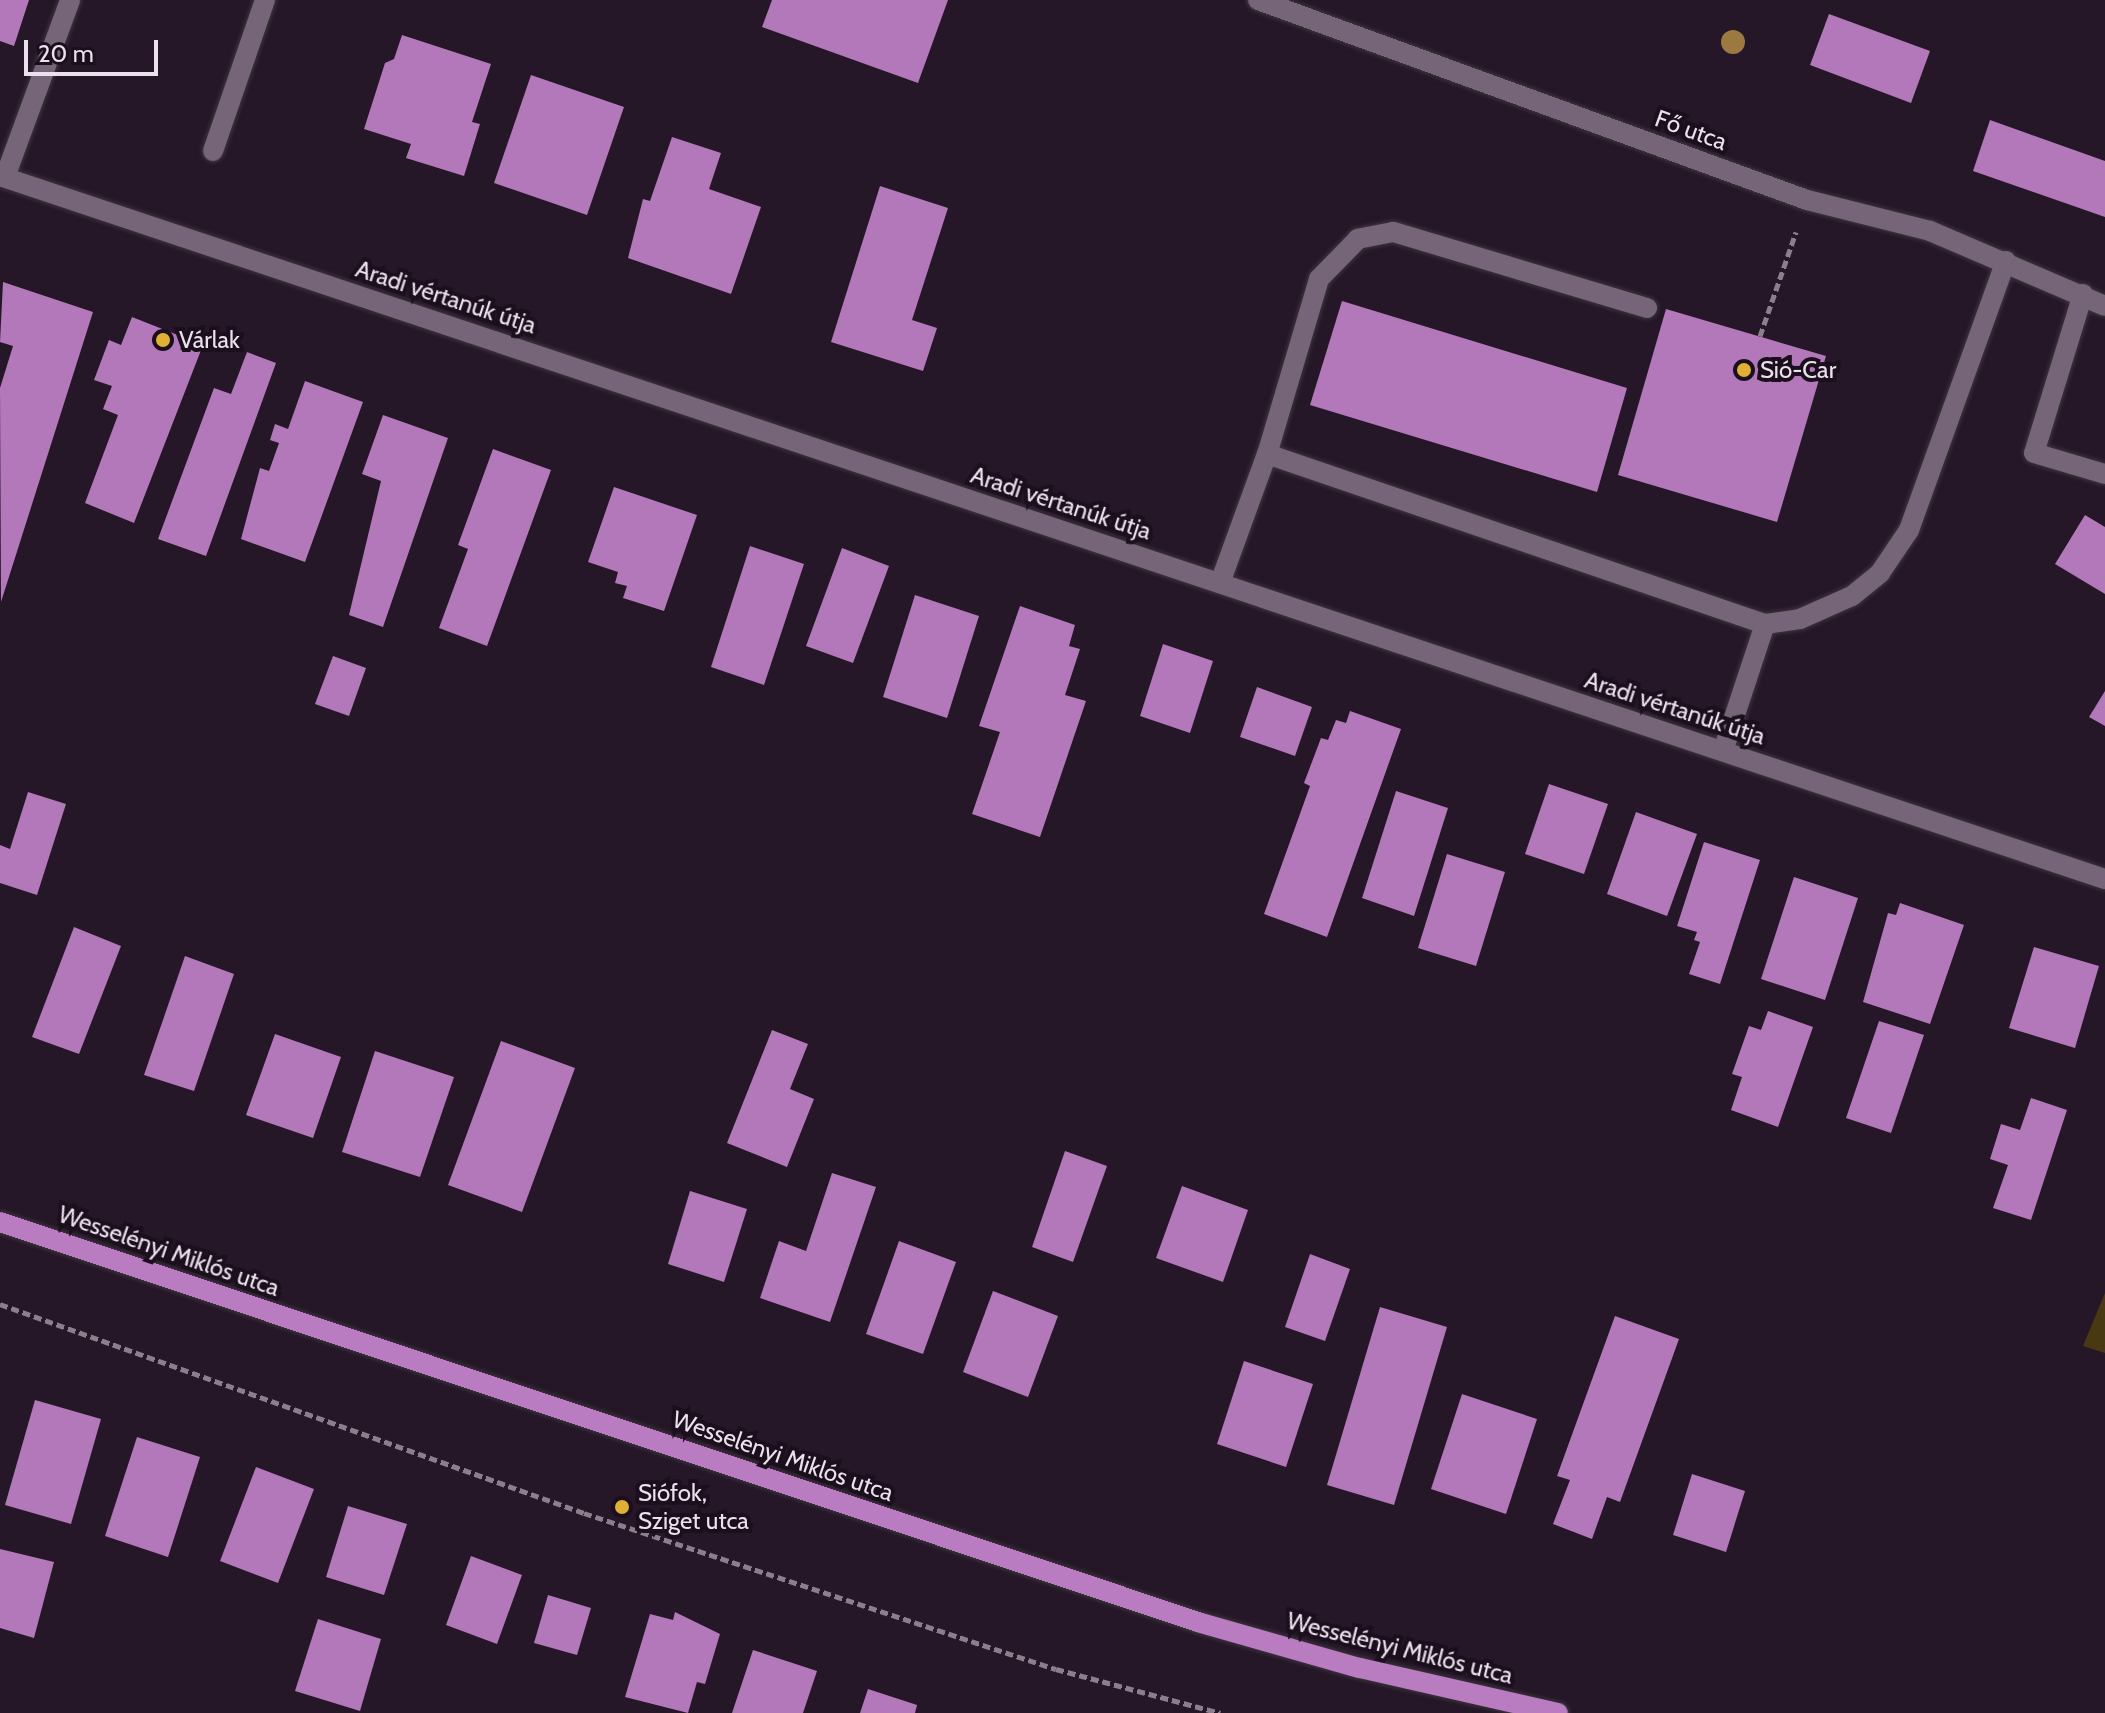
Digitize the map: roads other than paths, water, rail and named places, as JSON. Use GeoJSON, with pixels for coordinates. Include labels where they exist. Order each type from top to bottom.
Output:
{"type":"FeatureCollection","features":[{"type":"Feature","properties":{"kind":"main road","name":"Wesselényi Miklós utca"},"geometry":{"type":"LineString","coordinates":[[0,1222],[1198,1622],[1360,1668],[1558,1713]]}},
{"type":"Feature","properties":{"kind":"street"},"geometry":{"type":"LineString","coordinates":[[3,176],[70,0]]}},
{"type":"Feature","properties":{"kind":"street"},"geometry":{"type":"LineString","coordinates":[[213,151],[265,0]]}},
{"type":"Feature","properties":{"kind":"street","name":"Fő utca"},"geometry":{"type":"LineString","coordinates":[[1258,0],[1807,200],[1930,231],[2105,306]]}},
{"type":"Feature","properties":{"kind":"street","name":"Aradi vértanúk útja"},"geometry":{"type":"LineString","coordinates":[[3,176],[2105,879]]}},
{"type":"Feature","properties":{"kind":"street"},"geometry":{"type":"LineString","coordinates":[[1220,583],[1267,454],[1319,279],[1358,239],[1393,232],[1647,308]]}},
{"type":"Feature","properties":{"kind":"street"},"geometry":{"type":"LineString","coordinates":[[1267,454],[1765,624],[1800,619],[1852,596],[1880,573],[1909,530],[2006,261]]}},
{"type":"Feature","properties":{"kind":"street"},"geometry":{"type":"LineString","coordinates":[[2083,294],[2034,453],[2105,474]]}},
{"type":"Feature","properties":{"kind":"street"},"geometry":{"type":"LineString","coordinates":[[1723,751],[1765,624]]}},
{"type":"Feature","properties":{"kind":"place","name":"Várlak"},"geometry":{"type":"Point","coordinates":[163,340]}},
{"type":"Feature","properties":{"kind":"place","name":"Sió-Car"},"geometry":{"type":"Point","coordinates":[1744,370]}},
{"type":"Feature","properties":{"kind":"place","name":"Siófok, Sziget utca"},"geometry":{"type":"Point","coordinates":[622,1507]}}]}
